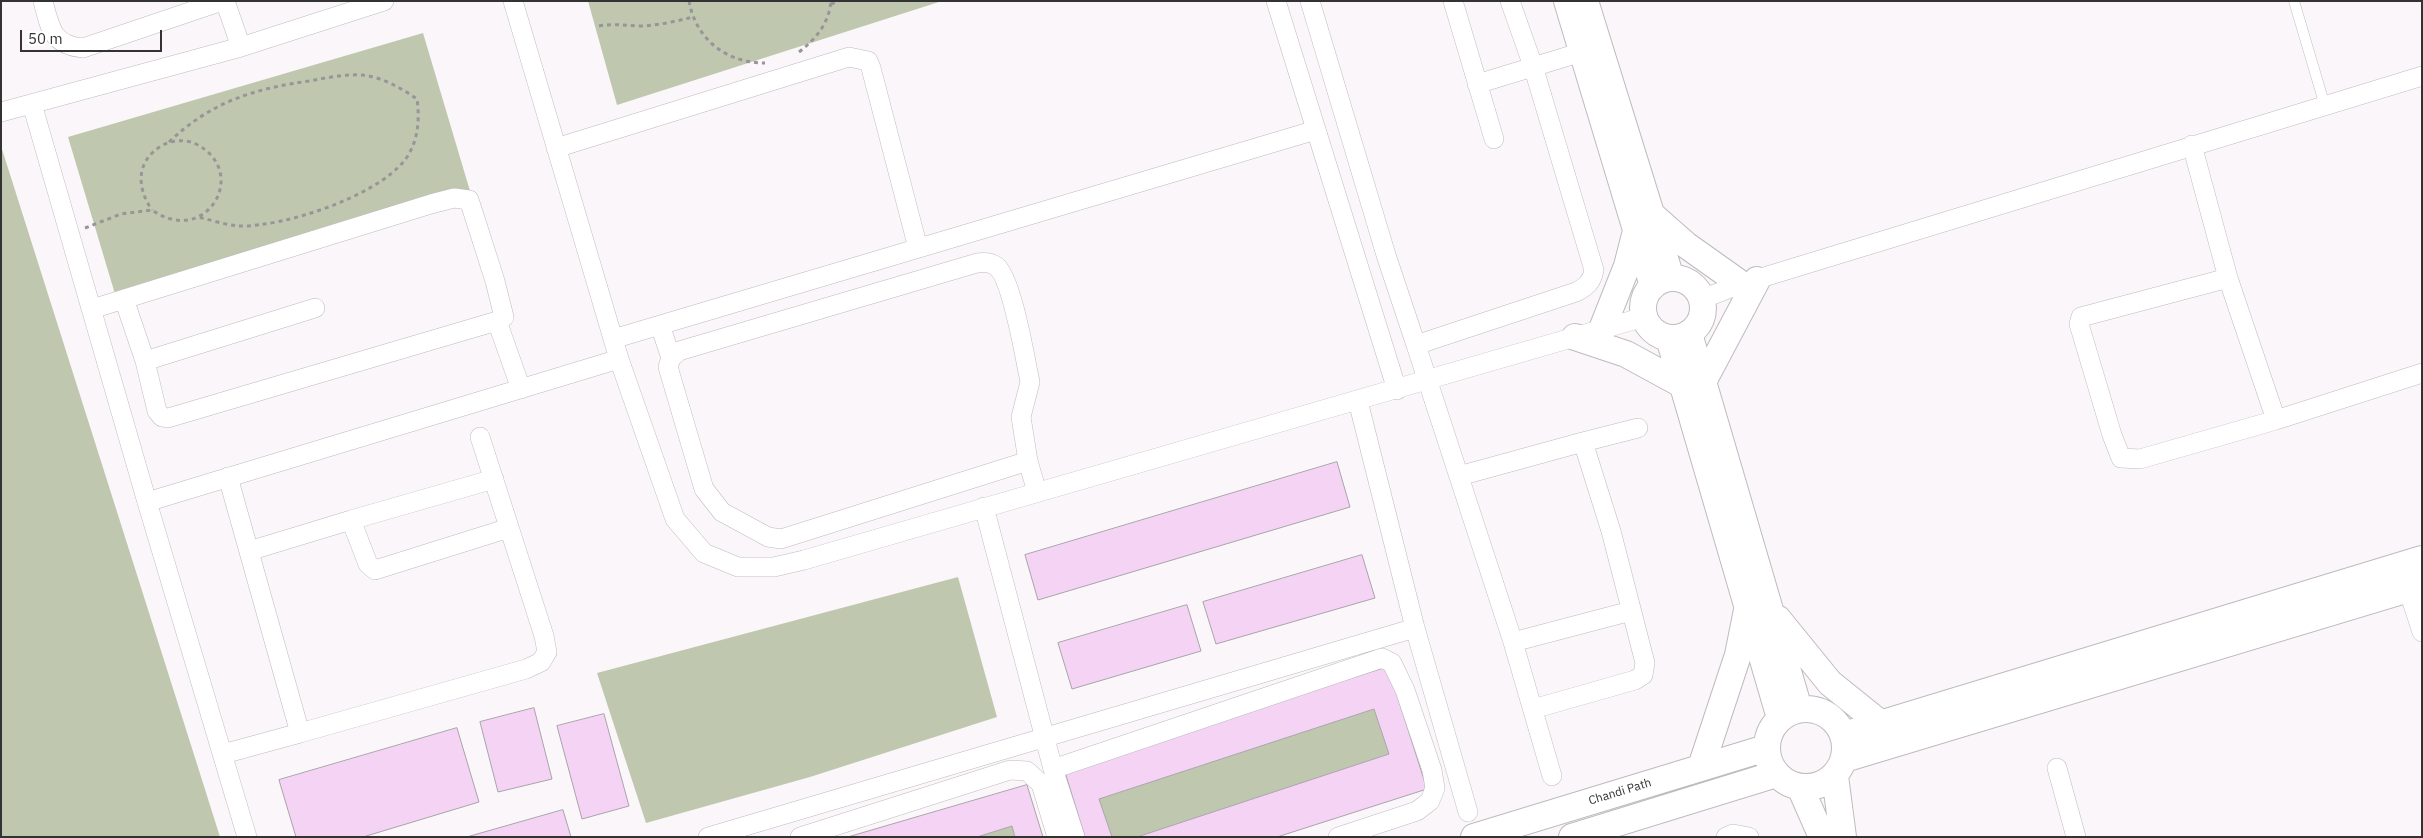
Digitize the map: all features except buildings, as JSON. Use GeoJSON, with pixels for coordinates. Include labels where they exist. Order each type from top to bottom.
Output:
{"type":"FeatureCollection","features":[{"type":"Feature","properties":{"kind":"main road"},"geometry":{"type":"LineString","coordinates":[[1567,1],[1582,52],[1644,222],[1602,329]]}},
{"type":"Feature","properties":{"kind":"main road"},"geometry":{"type":"LineString","coordinates":[[1585,1],[1644,222],[1662,282]]}},
{"type":"Feature","properties":{"kind":"main road"},"geometry":{"type":"LineString","coordinates":[[1644,222],[1749,282],[1693,383]]}},
{"type":"Feature","properties":{"kind":"main road"},"geometry":{"type":"LineString","coordinates":[[1662,282],[1690,284],[1702,299],[1701,319],[1679,336]]}},
{"type":"Feature","properties":{"kind":"main road"},"geometry":{"type":"LineString","coordinates":[[1662,282],[1643,302],[1644,316],[1652,330],[1679,336]]}},
{"type":"Feature","properties":{"kind":"main road"},"geometry":{"type":"LineString","coordinates":[[1679,336],[1790,714]]}},
{"type":"Feature","properties":{"kind":"main road"},"geometry":{"type":"LineString","coordinates":[[1575,337],[1626,354],[1693,383]]}},
{"type":"Feature","properties":{"kind":"main road"},"geometry":{"type":"LineString","coordinates":[[1843,837],[1841,757],[1836,723],[1826,714],[1813,709],[1790,714],[1773,726],[1766,748],[1768,761],[1776,774],[1786,782],[1800,787],[1818,786],[1841,757],[1881,724],[2422,559]]}},
{"type":"Feature","properties":{"kind":"main road"},"geometry":{"type":"LineString","coordinates":[[1841,757],[2415,587]]}},
{"type":"Feature","properties":{"kind":"main road"},"geometry":{"type":"LineString","coordinates":[[1754,594],[1830,683],[1881,724]]}},
{"type":"Feature","properties":{"kind":"main road"},"geometry":{"type":"LineString","coordinates":[[1701,767],[1738,655],[1754,594]]}},
{"type":"Feature","properties":{"kind":"main road","name":"Chandi Path"},"geometry":{"type":"LineString","coordinates":[[1471,825],[1701,767],[1766,748]]}},
{"type":"Feature","properties":{"kind":"main road"},"geometry":{"type":"LineString","coordinates":[[1572,837],[1776,774]]}},
{"type":"Feature","properties":{"kind":"main road"},"geometry":{"type":"LineString","coordinates":[[1800,787],[1822,837]]}},
{"type":"Feature","properties":{"kind":"street"},"geometry":{"type":"LineString","coordinates":[[43,1],[53,33],[60,42],[83,48],[223,1],[240,47]]}},
{"type":"Feature","properties":{"kind":"street"},"geometry":{"type":"LineString","coordinates":[[1,112],[240,47],[384,1]]}},
{"type":"Feature","properties":{"kind":"street"},"geometry":{"type":"LineString","coordinates":[[513,1],[619,359],[674,519],[704,553],[738,567],[774,567],[1397,390],[1428,378],[1644,316]]}},
{"type":"Feature","properties":{"kind":"street"},"geometry":{"type":"LineString","coordinates":[[1276,1],[1397,390]]}},
{"type":"Feature","properties":{"kind":"street"},"geometry":{"type":"LineString","coordinates":[[1310,1],[1386,255],[1428,378],[1513,642],[1552,776]]}},
{"type":"Feature","properties":{"kind":"street"},"geometry":{"type":"LineString","coordinates":[[1453,1],[1494,139]]}},
{"type":"Feature","properties":{"kind":"street"},"geometry":{"type":"LineString","coordinates":[[1416,345],[1576,292],[1587,287],[1593,277],[1594,270],[1533,66],[1510,1]]}},
{"type":"Feature","properties":{"kind":"street"},"geometry":{"type":"LineString","coordinates":[[1477,84],[1582,52]]}},
{"type":"Feature","properties":{"kind":"street"},"geometry":{"type":"LineString","coordinates":[[556,148],[849,57],[860,58],[868,61],[872,68],[918,248]]}},
{"type":"Feature","properties":{"kind":"street"},"geometry":{"type":"LineString","coordinates":[[1702,299],[1749,282],[2422,76]]}},
{"type":"Feature","properties":{"kind":"street"},"geometry":{"type":"LineString","coordinates":[[32,104],[147,502],[247,837]]}},
{"type":"Feature","properties":{"kind":"street"},"geometry":{"type":"LineString","coordinates":[[613,339],[1316,130]]}},
{"type":"Feature","properties":{"kind":"street"},"geometry":{"type":"LineString","coordinates":[[2192,145],[2228,278],[2276,420]]}},
{"type":"Feature","properties":{"kind":"street"},"geometry":{"type":"LineString","coordinates":[[92,309],[431,204],[463,198],[469,200],[504,314],[503,318],[497,321],[168,418],[162,417],[157,411],[145,362],[124,300]]}},
{"type":"Feature","properties":{"kind":"street"},"geometry":{"type":"LineString","coordinates":[[1028,461],[781,539],[768,537],[722,512],[704,489],[668,367],[671,358],[679,351],[977,262],[987,262],[997,267],[1015,312],[1030,382],[1021,417],[1028,461],[1037,492]]}},
{"type":"Feature","properties":{"kind":"street"},"geometry":{"type":"LineString","coordinates":[[2228,278],[2081,317],[2079,324],[2112,435],[2121,458],[2130,460],[2276,420],[2422,373]]}},
{"type":"Feature","properties":{"kind":"street"},"geometry":{"type":"LineString","coordinates":[[145,362],[315,308]]}},
{"type":"Feature","properties":{"kind":"street"},"geometry":{"type":"LineString","coordinates":[[497,321],[521,389]]}},
{"type":"Feature","properties":{"kind":"street"},"geometry":{"type":"LineString","coordinates":[[660,325],[671,358]]}},
{"type":"Feature","properties":{"kind":"street"},"geometry":{"type":"LineString","coordinates":[[147,502],[619,359]]}},
{"type":"Feature","properties":{"kind":"street"},"geometry":{"type":"LineString","coordinates":[[1358,401],[1415,628],[1471,825]]}},
{"type":"Feature","properties":{"kind":"street"},"geometry":{"type":"LineString","coordinates":[[1459,476],[1638,428]]}},
{"type":"Feature","properties":{"kind":"street"},"geometry":{"type":"LineString","coordinates":[[222,754],[526,669],[541,662],[547,652],[544,636],[480,437]]}},
{"type":"Feature","properties":{"kind":"street"},"geometry":{"type":"LineString","coordinates":[[1533,709],[1636,680],[1643,675],[1645,663],[1611,530],[1583,442]]}},
{"type":"Feature","properties":{"kind":"street"},"geometry":{"type":"LineString","coordinates":[[228,477],[300,733]]}},
{"type":"Feature","properties":{"kind":"street"},"geometry":{"type":"LineString","coordinates":[[249,551],[494,479]]}},
{"type":"Feature","properties":{"kind":"street"},"geometry":{"type":"LineString","coordinates":[[984,507],[1053,769],[1075,837]]}},
{"type":"Feature","properties":{"kind":"street"},"geometry":{"type":"LineString","coordinates":[[351,520],[368,564],[375,570],[509,528]]}},
{"type":"Feature","properties":{"kind":"street"},"geometry":{"type":"LineString","coordinates":[[2415,587],[2422,632]]}},
{"type":"Feature","properties":{"kind":"street"},"geometry":{"type":"LineString","coordinates":[[1513,642],[1631,611]]}},
{"type":"Feature","properties":{"kind":"street"},"geometry":{"type":"LineString","coordinates":[[708,837],[1044,736],[1415,628]]}},
{"type":"Feature","properties":{"kind":"street"},"geometry":{"type":"LineString","coordinates":[[1053,769],[1382,658],[1392,663],[1405,690],[1432,770],[1435,788],[1430,801],[1417,811],[1338,837]]}},
{"type":"Feature","properties":{"kind":"street"},"geometry":{"type":"LineString","coordinates":[[1004,748],[1010,770]]}},
{"type":"Feature","properties":{"kind":"street"},"geometry":{"type":"LineString","coordinates":[[2057,768],[2076,837]]}},
{"type":"Feature","properties":{"kind":"street"},"geometry":{"type":"LineString","coordinates":[[800,837],[1010,770],[1027,771],[1041,784],[1057,837]]}},
{"type":"Feature","properties":{"kind":"street"},"geometry":{"type":"LineString","coordinates":[[1726,837],[1733,834],[1749,837]]}},
{"type":"Feature","properties":{"kind":"lane"},"geometry":{"type":"LineString","coordinates":[[2294,1],[2325,106]]}},
{"type":"Feature","properties":{"kind":"path"},"geometry":{"type":"LineString","coordinates":[[689,1],[696,24],[710,43],[728,56],[750,63],[772,62]]}},
{"type":"Feature","properties":{"kind":"path"},"geometry":{"type":"LineString","coordinates":[[794,56],[812,42],[821,31],[831,3],[839,1]]}},
{"type":"Feature","properties":{"kind":"path"},"geometry":{"type":"LineString","coordinates":[[599,26],[616,23],[642,26],[668,23],[693,17]]}},
{"type":"Feature","properties":{"kind":"path"},"geometry":{"type":"LineString","coordinates":[[362,75],[384,81],[417,99],[420,120],[405,160],[386,178],[332,206],[280,221],[239,226],[198,217],[176,221],[163,218],[152,210],[144,199],[140,186],[141,172],[146,160],[154,150],[169,142],[189,124],[225,102],[252,92],[284,84],[362,75]]}},
{"type":"Feature","properties":{"kind":"path"},"geometry":{"type":"LineString","coordinates":[[169,142],[179,140],[192,142],[204,148],[214,157],[220,169],[221,183],[219,196],[212,207],[198,217]]}},
{"type":"Feature","properties":{"kind":"path"},"geometry":{"type":"LineString","coordinates":[[71,235],[94,223],[121,214],[152,210]]}},
{"type":"Feature","properties":{"kind":"green space"},"geometry":{"type":"Polygon","coordinates":[[[588,1],[942,1],[617,105],[588,1]]]}},
{"type":"Feature","properties":{"kind":"green space"},"geometry":{"type":"Polygon","coordinates":[[[423,33],[470,191],[115,294],[68,137],[423,33]]]}},
{"type":"Feature","properties":{"kind":"green space"},"geometry":{"type":"Polygon","coordinates":[[[1,146],[203,783],[220,837],[1,837],[1,146]]]}},
{"type":"Feature","properties":{"kind":"green space"},"geometry":{"type":"Polygon","coordinates":[[[958,577],[997,717],[810,777],[646,823],[597,673],[958,577]]]}},
{"type":"Feature","properties":{"kind":"green space"},"geometry":{"type":"Polygon","coordinates":[[[1374,709],[1389,754],[1137,837],[1112,837],[1099,799],[1374,709]]]}},
{"type":"Feature","properties":{"kind":"green space"},"geometry":{"type":"Polygon","coordinates":[[[1012,826],[1015,837],[977,837],[1012,826]]]}}]}
